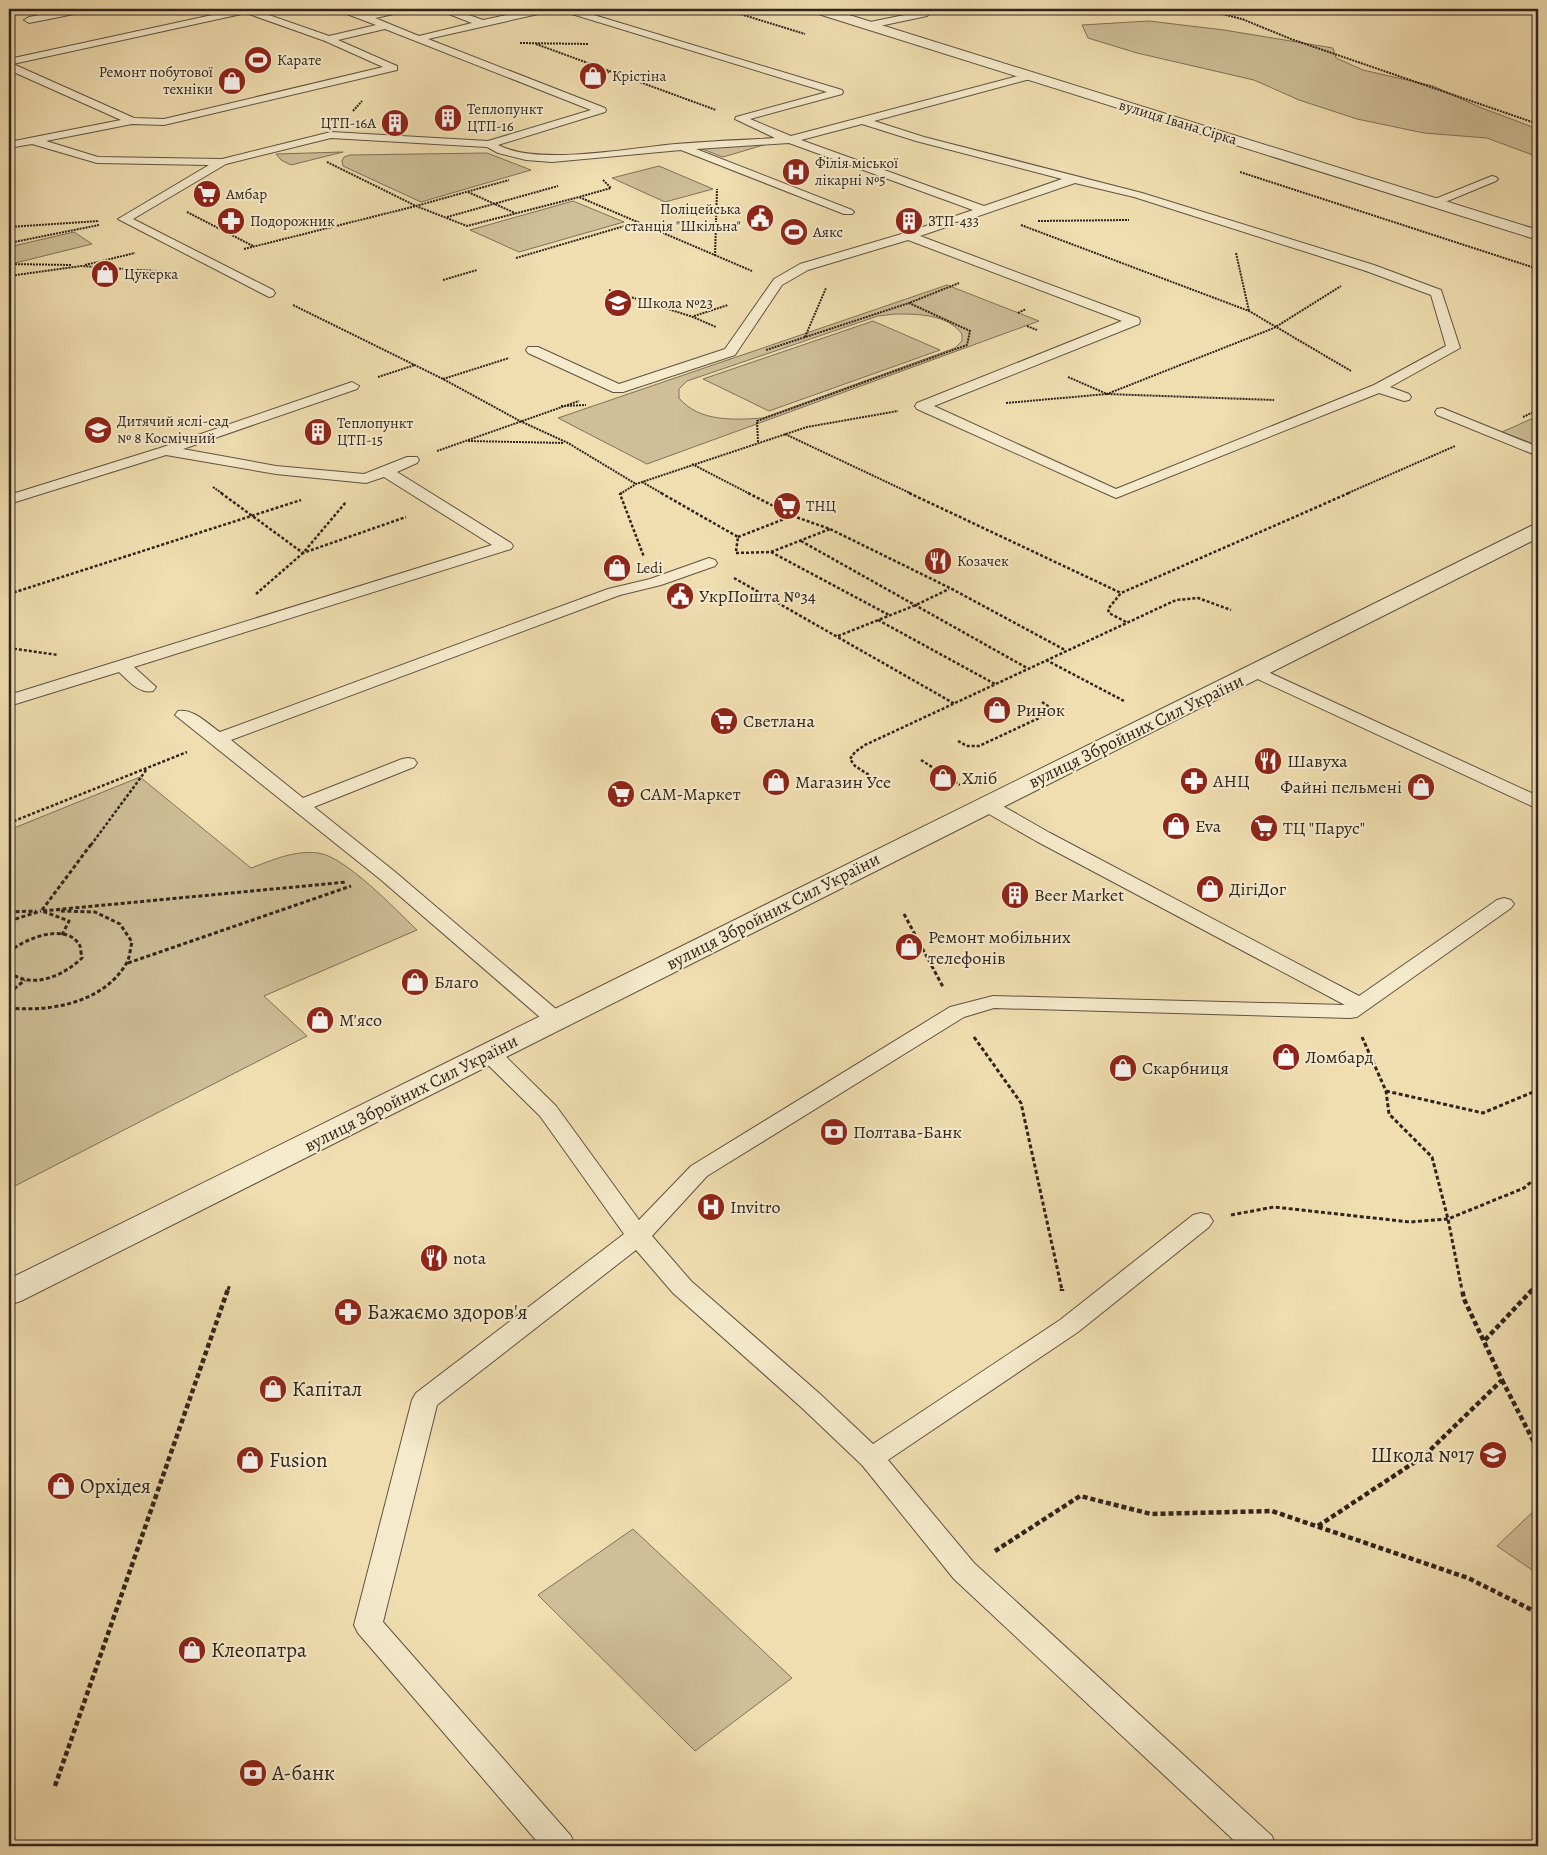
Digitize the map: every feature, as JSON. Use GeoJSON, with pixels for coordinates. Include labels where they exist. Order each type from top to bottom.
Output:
{"type":"FeatureCollection","features":[{"type":"Feature","properties":{"kind":"street","name":"вулиця Івана Сірка"},"geometry":{"type":"LineString","coordinates":[[821,9],[1538,236]]}},
{"type":"Feature","properties":{"kind":"street","name":"вулиця Збройних Сил України"},"geometry":{"type":"LineString","coordinates":[[9,1293],[1538,530]]}},
{"type":"Feature","properties":{"kind":"lane"},"geometry":{"type":"LineString","coordinates":[[29,20],[84,9]]}},
{"type":"Feature","properties":{"kind":"lane"},"geometry":{"type":"LineString","coordinates":[[31,140],[97,160],[222,162],[331,135],[490,144],[601,110],[342,9]]}},
{"type":"Feature","properties":{"kind":"lane"},"geometry":{"type":"LineString","coordinates":[[365,17],[405,9]]}},
{"type":"Feature","properties":{"kind":"lane"},"geometry":{"type":"LineString","coordinates":[[444,9],[482,23]]}},
{"type":"Feature","properties":{"kind":"lane"},"geometry":{"type":"LineString","coordinates":[[418,39],[547,9]]}},
{"type":"Feature","properties":{"kind":"lane"},"geometry":{"type":"LineString","coordinates":[[566,9],[838,92],[740,119]]}},
{"type":"Feature","properties":{"kind":"lane"},"geometry":{"type":"LineString","coordinates":[[9,62],[248,10],[328,39],[393,68],[164,122],[132,121],[9,145]]}},
{"type":"Feature","properties":{"kind":"lane"},"geometry":{"type":"LineString","coordinates":[[870,26],[924,14]]}},
{"type":"Feature","properties":{"kind":"lane"},"geometry":{"type":"LineString","coordinates":[[328,39],[385,26]]}},
{"type":"Feature","properties":{"kind":"lane"},"geometry":{"type":"LineString","coordinates":[[9,66],[132,121]]}},
{"type":"Feature","properties":{"kind":"lane"},"geometry":{"type":"LineString","coordinates":[[490,144],[502,151],[526,157],[552,159],[680,147],[790,140],[1030,76]]}},
{"type":"Feature","properties":{"kind":"lane"},"geometry":{"type":"LineString","coordinates":[[740,119],[790,140],[984,210]]}},
{"type":"Feature","properties":{"kind":"lane"},"geometry":{"type":"LineString","coordinates":[[863,121],[920,139],[1138,195],[1370,268],[1437,294],[1453,348],[1379,388],[1116,494],[922,406],[1134,320],[909,236]]}},
{"type":"Feature","properties":{"kind":"lane"},"geometry":{"type":"LineString","coordinates":[[680,147],[848,212]]}},
{"type":"Feature","properties":{"kind":"lane"},"geometry":{"type":"LineString","coordinates":[[124,219],[222,162]]}},
{"type":"Feature","properties":{"kind":"lane"},"geometry":{"type":"LineString","coordinates":[[534,350],[618,389],[730,352],[778,282],[804,267],[909,236],[1074,178]]}},
{"type":"Feature","properties":{"kind":"lane"},"geometry":{"type":"LineString","coordinates":[[1434,203],[1492,179]]}},
{"type":"Feature","properties":{"kind":"lane"},"geometry":{"type":"LineString","coordinates":[[124,219],[269,293]]}},
{"type":"Feature","properties":{"kind":"lane"},"geometry":{"type":"LineString","coordinates":[[9,500],[165,450],[352,386]]}},
{"type":"Feature","properties":{"kind":"lane"},"geometry":{"type":"LineString","coordinates":[[1379,388],[1404,397]]}},
{"type":"Feature","properties":{"kind":"lane"},"geometry":{"type":"LineString","coordinates":[[1442,412],[1538,452]]}},
{"type":"Feature","properties":{"kind":"lane"},"geometry":{"type":"LineString","coordinates":[[165,450],[276,470],[366,479],[387,472],[412,460]]}},
{"type":"Feature","properties":{"kind":"lane"},"geometry":{"type":"LineString","coordinates":[[9,701],[122,664],[505,546],[387,472]]}},
{"type":"Feature","properties":{"kind":"lane"},"geometry":{"type":"LineString","coordinates":[[218,739],[614,592],[655,582],[708,563]]}},
{"type":"Feature","properties":{"kind":"lane"},"geometry":{"type":"LineString","coordinates":[[122,664],[147,687]]}},
{"type":"Feature","properties":{"kind":"lane"},"geometry":{"type":"LineString","coordinates":[[1255,671],[1538,803]]}},
{"type":"Feature","properties":{"kind":"lane"},"geometry":{"type":"LineString","coordinates":[[184,715],[218,739],[387,875],[556,1020]]}},
{"type":"Feature","properties":{"kind":"lane"},"geometry":{"type":"LineString","coordinates":[[301,806],[408,763]]}},
{"type":"Feature","properties":{"kind":"lane"},"geometry":{"type":"LineString","coordinates":[[987,805],[1355,1008]]}},
{"type":"Feature","properties":{"kind":"lane"},"geometry":{"type":"LineString","coordinates":[[560,1846],[368,1625],[425,1400],[638,1236],[699,1170],[956,1012],[993,1002],[1355,1008],[1504,904]]}},
{"type":"Feature","properties":{"kind":"lane"},"geometry":{"type":"LineString","coordinates":[[490,1054],[548,1111],[638,1236],[682,1287],[811,1401],[871,1458],[964,1571],[1261,1846]]}},
{"type":"Feature","properties":{"kind":"lane"},"geometry":{"type":"LineString","coordinates":[[871,1458],[1070,1326],[1201,1221]]}},
{"type":"Feature","properties":{"kind":"path"},"geometry":{"type":"LineString","coordinates":[[1202,9],[1242,18],[1291,39],[1538,124]]}},
{"type":"Feature","properties":{"kind":"path"},"geometry":{"type":"LineString","coordinates":[[482,23],[740,119]]}},
{"type":"Feature","properties":{"kind":"path"},"geometry":{"type":"LineString","coordinates":[[514,42],[591,44]]}},
{"type":"Feature","properties":{"kind":"path"},"geometry":{"type":"LineString","coordinates":[[592,76],[610,72]]}},
{"type":"Feature","properties":{"kind":"path"},"geometry":{"type":"LineString","coordinates":[[319,158],[416,206],[467,226],[611,188],[579,157]]}},
{"type":"Feature","properties":{"kind":"path"},"geometry":{"type":"LineString","coordinates":[[706,157],[718,189],[715,256]]}},
{"type":"Feature","properties":{"kind":"path"},"geometry":{"type":"LineString","coordinates":[[202,260],[416,206],[516,178]]}},
{"type":"Feature","properties":{"kind":"path"},"geometry":{"type":"LineString","coordinates":[[446,218],[560,185]]}},
{"type":"Feature","properties":{"kind":"path"},"geometry":{"type":"LineString","coordinates":[[468,192],[515,213]]}},
{"type":"Feature","properties":{"kind":"path"},"geometry":{"type":"LineString","coordinates":[[579,197],[778,282]]}},
{"type":"Feature","properties":{"kind":"path"},"geometry":{"type":"LineString","coordinates":[[984,210],[1249,312],[1379,388]]}},
{"type":"Feature","properties":{"kind":"path"},"geometry":{"type":"LineString","coordinates":[[184,211],[253,247]]}},
{"type":"Feature","properties":{"kind":"path"},"geometry":{"type":"LineString","coordinates":[[9,227],[124,219]]}},
{"type":"Feature","properties":{"kind":"path"},"geometry":{"type":"LineString","coordinates":[[9,243],[124,219]]}},
{"type":"Feature","properties":{"kind":"path"},"geometry":{"type":"LineString","coordinates":[[1039,221],[1136,220]]}},
{"type":"Feature","properties":{"kind":"path"},"geometry":{"type":"LineString","coordinates":[[516,258],[638,222]]}},
{"type":"Feature","properties":{"kind":"path"},"geometry":{"type":"LineString","coordinates":[[1230,225],[1249,312]]}},
{"type":"Feature","properties":{"kind":"path"},"geometry":{"type":"LineString","coordinates":[[9,276],[81,266],[172,244]]}},
{"type":"Feature","properties":{"kind":"path"},"geometry":{"type":"LineString","coordinates":[[805,337],[840,256]]}},
{"type":"Feature","properties":{"kind":"path"},"geometry":{"type":"LineString","coordinates":[[9,264],[178,272]]}},
{"type":"Feature","properties":{"kind":"path"},"geometry":{"type":"LineString","coordinates":[[758,442],[757,421],[967,345],[970,331],[909,303],[952,287],[992,268]]}},
{"type":"Feature","properties":{"kind":"path"},"geometry":{"type":"LineString","coordinates":[[1107,394],[1274,328],[1370,268]]}},
{"type":"Feature","properties":{"kind":"path"},"geometry":{"type":"LineString","coordinates":[[444,280],[477,270]]}},
{"type":"Feature","properties":{"kind":"path"},"geometry":{"type":"LineString","coordinates":[[610,290],[693,317],[741,338]]}},
{"type":"Feature","properties":{"kind":"path"},"geometry":{"type":"LineString","coordinates":[[269,293],[443,379],[520,421],[568,443],[636,484],[620,494],[645,560],[614,592]]}},
{"type":"Feature","properties":{"kind":"path"},"geometry":{"type":"LineString","coordinates":[[443,379],[534,350]]}},
{"type":"Feature","properties":{"kind":"path"},"geometry":{"type":"LineString","coordinates":[[352,386],[415,365]]}},
{"type":"Feature","properties":{"kind":"path"},"geometry":{"type":"LineString","coordinates":[[412,460],[520,421],[618,389]]}},
{"type":"Feature","properties":{"kind":"path"},"geometry":{"type":"LineString","coordinates":[[1126,622],[1109,613],[1108,609],[1122,593],[1538,410]]}},
{"type":"Feature","properties":{"kind":"path"},"geometry":{"type":"LineString","coordinates":[[784,434],[1122,593]]}},
{"type":"Feature","properties":{"kind":"path"},"geometry":{"type":"LineString","coordinates":[[465,441],[568,443]]}},
{"type":"Feature","properties":{"kind":"path"},"geometry":{"type":"LineString","coordinates":[[691,464],[793,516],[830,529],[950,588],[1065,650]]}},
{"type":"Feature","properties":{"kind":"path"},"geometry":{"type":"LineString","coordinates":[[254,596],[303,553],[366,479]]}},
{"type":"Feature","properties":{"kind":"path"},"geometry":{"type":"LineString","coordinates":[[641,482],[738,537]]}},
{"type":"Feature","properties":{"kind":"path"},"geometry":{"type":"LineString","coordinates":[[212,486],[250,516],[303,553]]}},
{"type":"Feature","properties":{"kind":"path"},"geometry":{"type":"LineString","coordinates":[[9,594],[304,499]]}},
{"type":"Feature","properties":{"kind":"path"},"geometry":{"type":"LineString","coordinates":[[303,553],[440,505]]}},
{"type":"Feature","properties":{"kind":"path"},"geometry":{"type":"LineString","coordinates":[[738,537],[793,516]]}},
{"type":"Feature","properties":{"kind":"path"},"geometry":{"type":"LineString","coordinates":[[738,537],[736,553],[771,552],[830,529]]}},
{"type":"Feature","properties":{"kind":"path"},"geometry":{"type":"LineString","coordinates":[[801,541],[1027,668]]}},
{"type":"Feature","properties":{"kind":"path"},"geometry":{"type":"LineString","coordinates":[[771,552],[889,615]]}},
{"type":"Feature","properties":{"kind":"path"},"geometry":{"type":"LineString","coordinates":[[708,563],[955,704]]}},
{"type":"Feature","properties":{"kind":"path"},"geometry":{"type":"LineString","coordinates":[[837,636],[916,605],[950,588]]}},
{"type":"Feature","properties":{"kind":"path"},"geometry":{"type":"LineString","coordinates":[[877,780],[855,766],[850,759],[855,752],[1027,668],[1126,622],[1186,597],[1198,596],[1209,599],[1231,610]]}},
{"type":"Feature","properties":{"kind":"path"},"geometry":{"type":"LineString","coordinates":[[878,620],[995,685]]}},
{"type":"Feature","properties":{"kind":"path"},"geometry":{"type":"LineString","coordinates":[[1046,660],[1127,703]]}},
{"type":"Feature","properties":{"kind":"path"},"geometry":{"type":"LineString","coordinates":[[958,741],[966,746],[979,746],[1052,712],[1052,708],[1042,702]]}},
{"type":"Feature","properties":{"kind":"path"},"geometry":{"type":"LineString","coordinates":[[9,823],[218,739]]}},
{"type":"Feature","properties":{"kind":"path"},"geometry":{"type":"LineString","coordinates":[[921,760],[987,805]]}},
{"type":"Feature","properties":{"kind":"path"},"geometry":{"type":"LineString","coordinates":[[42,911],[147,768]]}},
{"type":"Feature","properties":{"kind":"path"},"geometry":{"type":"LineString","coordinates":[[9,1008],[24,1011],[68,1004],[105,987],[128,963],[387,875]]}},
{"type":"Feature","properties":{"kind":"path"},"geometry":{"type":"LineString","coordinates":[[9,921],[42,911],[365,881]]}},
{"type":"Feature","properties":{"kind":"path"},"geometry":{"type":"LineString","coordinates":[[42,911],[69,921],[62,935]]}},
{"type":"Feature","properties":{"kind":"path"},"geometry":{"type":"LineString","coordinates":[[9,912],[96,912],[120,924],[132,942],[128,963]]}},
{"type":"Feature","properties":{"kind":"path"},"geometry":{"type":"LineString","coordinates":[[904,914],[956,1012],[1021,1103],[1070,1326]]}},
{"type":"Feature","properties":{"kind":"path"},"geometry":{"type":"LineString","coordinates":[[9,952],[14,946],[28,939],[46,934],[62,935],[76,939],[82,948],[82,958],[74,968],[59,975],[42,980],[25,980],[11,975],[9,972]]}},
{"type":"Feature","properties":{"kind":"path"},"geometry":{"type":"LineString","coordinates":[[9,993],[25,980]]}},
{"type":"Feature","properties":{"kind":"path"},"geometry":{"type":"LineString","coordinates":[[1355,1008],[1386,1091],[1389,1114],[1432,1157],[1448,1218],[1464,1299],[1485,1340],[1502,1380],[1538,1450]]}},
{"type":"Feature","properties":{"kind":"path"},"geometry":{"type":"LineString","coordinates":[[1386,1091],[1483,1113],[1538,1090]]}},
{"type":"Feature","properties":{"kind":"path"},"geometry":{"type":"LineString","coordinates":[[1201,1221],[1274,1207],[1410,1222],[1448,1218],[1524,1188],[1538,1176]]}},
{"type":"Feature","properties":{"kind":"path"},"geometry":{"type":"LineString","coordinates":[[55,1786],[230,1284]]}},
{"type":"Feature","properties":{"kind":"path"},"geometry":{"type":"LineString","coordinates":[[1485,1340],[1538,1284]]}},
{"type":"Feature","properties":{"kind":"path"},"geometry":{"type":"LineString","coordinates":[[1318,1526],[1424,1456],[1502,1380]]}},
{"type":"Feature","properties":{"kind":"path"},"geometry":{"type":"LineString","coordinates":[[964,1571],[1080,1496],[1151,1514],[1272,1511],[1468,1578],[1538,1613]]}},
{"type":"Feature","properties":{"kind":"shaded area"},"geometry":{"type":"Polygon","coordinates":[[[1149,21],[1224,30],[1333,48],[1336,58],[1363,70],[1433,86],[1479,107],[1538,129],[1538,157],[1487,138],[1424,133],[1357,119],[1299,100],[1254,80],[1137,53],[1088,38],[1082,25],[1149,21]]]}},
{"type":"Feature","properties":{"kind":"shaded area"},"geometry":{"type":"Polygon","coordinates":[[[767,144],[723,157],[697,147],[767,144]]]}},
{"type":"Feature","properties":{"kind":"shaded area"},"geometry":{"type":"Polygon","coordinates":[[[343,152],[291,165],[281,160],[276,154],[343,152]]]}},
{"type":"Feature","properties":{"kind":"shaded area"},"geometry":{"type":"Polygon","coordinates":[[[487,153],[531,170],[421,202],[343,166],[342,161],[344,157],[350,155],[487,153]]]}},
{"type":"Feature","properties":{"kind":"shaded area"},"geometry":{"type":"Polygon","coordinates":[[[659,166],[713,189],[665,202],[612,178],[659,166]]]}},
{"type":"Feature","properties":{"kind":"shaded area"},"geometry":{"type":"Polygon","coordinates":[[[573,201],[624,222],[519,252],[470,230],[573,201]]]}},
{"type":"Feature","properties":{"kind":"shaded area"},"geometry":{"type":"Polygon","coordinates":[[[74,232],[92,244],[15,263],[9,258],[9,247],[74,232]]]}},
{"type":"Feature","properties":{"kind":"shaded area"},"geometry":{"type":"Polygon","coordinates":[[[947,285],[1039,321],[647,464],[558,418],[947,285]],[[895,314],[878,316],[687,381],[679,389],[679,398],[696,412],[718,418],[763,418],[955,348],[962,341],[962,334],[948,322],[932,316],[895,314]]]}},
{"type":"Feature","properties":{"kind":"shaded area"},"geometry":{"type":"Polygon","coordinates":[[[873,321],[940,350],[769,411],[703,379],[873,321]]]}},
{"type":"Feature","properties":{"kind":"shaded area"},"geometry":{"type":"Polygon","coordinates":[[[1538,416],[1538,442],[1534,444],[1502,432],[1538,416]]]}},
{"type":"Feature","properties":{"kind":"shaded area"},"geometry":{"type":"Polygon","coordinates":[[[140,777],[251,868],[284,856],[300,853],[309,852],[329,856],[356,873],[417,930],[264,996],[307,1036],[9,1189],[9,830],[140,777]]]}},
{"type":"Feature","properties":{"kind":"shaded area"},"geometry":{"type":"Polygon","coordinates":[[[1538,1507],[1538,1574],[1497,1546],[1538,1507]]]}},
{"type":"Feature","properties":{"kind":"shaded area"},"geometry":{"type":"Polygon","coordinates":[[[633,1529],[792,1678],[695,1751],[538,1595],[633,1529]]]}},
{"type":"Feature","properties":{"kind":"place","name":"Карате"},"geometry":{"type":"Point","coordinates":[258,60]}},
{"type":"Feature","properties":{"kind":"place","name":"Крістіна"},"geometry":{"type":"Point","coordinates":[593,76]}},
{"type":"Feature","properties":{"kind":"place","name":"Ремонт побутової техніки"},"geometry":{"type":"Point","coordinates":[232,81]}},
{"type":"Feature","properties":{"kind":"place","name":"Теплопункт ЦТП-16"},"geometry":{"type":"Point","coordinates":[448,118]}},
{"type":"Feature","properties":{"kind":"place","name":"ЦТП-16А"},"geometry":{"type":"Point","coordinates":[395,123]}},
{"type":"Feature","properties":{"kind":"place","name":"Філія міської лікарні №5"},"geometry":{"type":"Point","coordinates":[796,172]}},
{"type":"Feature","properties":{"kind":"place","name":"Амбар"},"geometry":{"type":"Point","coordinates":[207,194]}},
{"type":"Feature","properties":{"kind":"place","name":"Поліцейська станція \"Шкільна\""},"geometry":{"type":"Point","coordinates":[760,218]}},
{"type":"Feature","properties":{"kind":"place","name":"Подорожник"},"geometry":{"type":"Point","coordinates":[231,221]}},
{"type":"Feature","properties":{"kind":"place","name":"ЗТП-433"},"geometry":{"type":"Point","coordinates":[909,221]}},
{"type":"Feature","properties":{"kind":"place","name":"Аякс"},"geometry":{"type":"Point","coordinates":[794,232]}},
{"type":"Feature","properties":{"kind":"place","name":"Цукерка"},"geometry":{"type":"Point","coordinates":[105,274]}},
{"type":"Feature","properties":{"kind":"place","name":"Школа №23"},"geometry":{"type":"Point","coordinates":[618,303]}},
{"type":"Feature","properties":{"kind":"place","name":"Дитячий яслі-сад № 8 Космічний"},"geometry":{"type":"Point","coordinates":[98,430]}},
{"type":"Feature","properties":{"kind":"place","name":"Теплопункт ЦТП-15"},"geometry":{"type":"Point","coordinates":[318,432]}},
{"type":"Feature","properties":{"kind":"place","name":"ТНЦ"},"geometry":{"type":"Point","coordinates":[787,506]}},
{"type":"Feature","properties":{"kind":"place","name":"Козачек"},"geometry":{"type":"Point","coordinates":[938,561]}},
{"type":"Feature","properties":{"kind":"place","name":"Ledi"},"geometry":{"type":"Point","coordinates":[617,568]}},
{"type":"Feature","properties":{"kind":"place","name":"УкрПошта №34"},"geometry":{"type":"Point","coordinates":[680,596]}},
{"type":"Feature","properties":{"kind":"place","name":"Ринок"},"geometry":{"type":"Point","coordinates":[997,710]}},
{"type":"Feature","properties":{"kind":"place","name":"Светлана"},"geometry":{"type":"Point","coordinates":[724,721]}},
{"type":"Feature","properties":{"kind":"place","name":"Шавуха"},"geometry":{"type":"Point","coordinates":[1268,761]}},
{"type":"Feature","properties":{"kind":"place","name":"Хліб"},"geometry":{"type":"Point","coordinates":[943,778]}},
{"type":"Feature","properties":{"kind":"place","name":"АНЦ"},"geometry":{"type":"Point","coordinates":[1194,781]}},
{"type":"Feature","properties":{"kind":"place","name":"Магазин Усе"},"geometry":{"type":"Point","coordinates":[776,782]}},
{"type":"Feature","properties":{"kind":"place","name":"Файні пельмені"},"geometry":{"type":"Point","coordinates":[1421,787]}},
{"type":"Feature","properties":{"kind":"place","name":"САМ-Маркет"},"geometry":{"type":"Point","coordinates":[621,794]}},
{"type":"Feature","properties":{"kind":"place","name":"Eva"},"geometry":{"type":"Point","coordinates":[1176,826]}},
{"type":"Feature","properties":{"kind":"place","name":"ТЦ \"Парус\""},"geometry":{"type":"Point","coordinates":[1264,828]}},
{"type":"Feature","properties":{"kind":"place","name":"ДігіДог"},"geometry":{"type":"Point","coordinates":[1210,889]}},
{"type":"Feature","properties":{"kind":"place","name":"Beer Market"},"geometry":{"type":"Point","coordinates":[1015,895]}},
{"type":"Feature","properties":{"kind":"place","name":"Ремонт мобільних телефонів"},"geometry":{"type":"Point","coordinates":[909,947]}},
{"type":"Feature","properties":{"kind":"place","name":"Благо"},"geometry":{"type":"Point","coordinates":[415,982]}},
{"type":"Feature","properties":{"kind":"place","name":"М'ясо"},"geometry":{"type":"Point","coordinates":[320,1020]}},
{"type":"Feature","properties":{"kind":"place","name":"Ломбард"},"geometry":{"type":"Point","coordinates":[1286,1057]}},
{"type":"Feature","properties":{"kind":"place","name":"Скарбниця"},"geometry":{"type":"Point","coordinates":[1123,1068]}},
{"type":"Feature","properties":{"kind":"place","name":"Полтава-Банк"},"geometry":{"type":"Point","coordinates":[834,1132]}},
{"type":"Feature","properties":{"kind":"place","name":"Invitro"},"geometry":{"type":"Point","coordinates":[711,1207]}},
{"type":"Feature","properties":{"kind":"place","name":"nota"},"geometry":{"type":"Point","coordinates":[434,1258]}},
{"type":"Feature","properties":{"kind":"place","name":"Бажаємо здоров'я"},"geometry":{"type":"Point","coordinates":[348,1312]}},
{"type":"Feature","properties":{"kind":"place","name":"Капітал"},"geometry":{"type":"Point","coordinates":[273,1389]}},
{"type":"Feature","properties":{"kind":"place","name":"Школа №17"},"geometry":{"type":"Point","coordinates":[1493,1455]}},
{"type":"Feature","properties":{"kind":"place","name":"Fusion"},"geometry":{"type":"Point","coordinates":[250,1460]}},
{"type":"Feature","properties":{"kind":"place","name":"Орхідея"},"geometry":{"type":"Point","coordinates":[61,1486]}},
{"type":"Feature","properties":{"kind":"place","name":"Клеопатра"},"geometry":{"type":"Point","coordinates":[192,1650]}},
{"type":"Feature","properties":{"kind":"place","name":"А-банк"},"geometry":{"type":"Point","coordinates":[253,1773]}}]}
